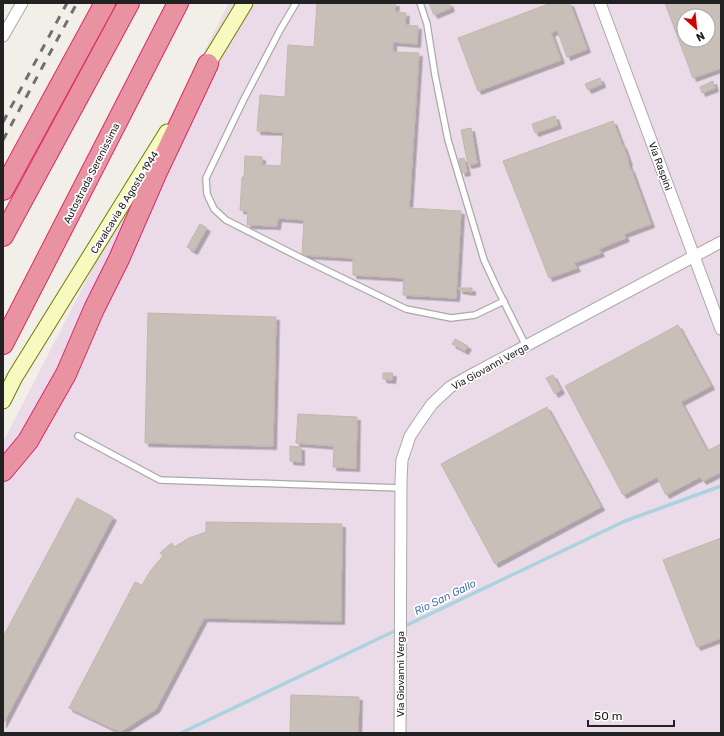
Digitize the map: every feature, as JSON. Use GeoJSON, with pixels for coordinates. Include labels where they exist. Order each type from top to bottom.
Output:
{"type":"FeatureCollection","features":[{"type":"Feature","properties":{"kind":"highway"},"geometry":{"type":"LineString","coordinates":[[3,190],[105,3]]}},
{"type":"Feature","properties":{"kind":"highway"},"geometry":{"type":"LineString","coordinates":[[3,236],[130,3]]}},
{"type":"Feature","properties":{"kind":"highway","name":"Autostrada Serenissima"},"geometry":{"type":"LineString","coordinates":[[3,344],[178,3]]}},
{"type":"Feature","properties":{"kind":"highway"},"geometry":{"type":"LineString","coordinates":[[3,471],[28,441],[66,374],[94,309],[119,259],[156,174],[208,64]]}},
{"type":"Feature","properties":{"kind":"main road","name":"Cavalcavia 8 Agosto 1944"},"geometry":{"type":"LineString","coordinates":[[3,401],[15,377],[140,177],[245,3]]}},
{"type":"Feature","properties":{"kind":"street"},"geometry":{"type":"LineString","coordinates":[[3,36],[22,3]]}},
{"type":"Feature","properties":{"kind":"street","name":"Via Raspini"},"geometry":{"type":"LineString","coordinates":[[600,3],[721,329]]}},
{"type":"Feature","properties":{"kind":"street","name":"Via Giovanni Verga"},"geometry":{"type":"LineString","coordinates":[[400,733],[401,488],[402,460],[410,436],[432,404],[450,387],[721,242]]}},
{"type":"Feature","properties":{"kind":"lane"},"geometry":{"type":"LineString","coordinates":[[296,3],[280,30],[243,101],[206,178],[207,194],[214,210],[226,220],[406,309],[451,318],[476,315],[504,301]]}},
{"type":"Feature","properties":{"kind":"lane"},"geometry":{"type":"LineString","coordinates":[[420,3],[427,24],[435,75],[448,140],[484,260],[526,346]]}},
{"type":"Feature","properties":{"kind":"lane"},"geometry":{"type":"LineString","coordinates":[[78,436],[160,480],[401,488]]}},
{"type":"Feature","properties":{"kind":"shaded area"},"geometry":{"type":"Polygon","coordinates":[[[229,3],[721,3],[721,733],[3,733],[3,442],[229,3]]]}},
{"type":"Feature","properties":{"kind":"building"},"geometry":{"type":"Polygon","coordinates":[[[317,3],[396,3],[395,12],[406,13],[405,25],[418,26],[417,44],[393,42],[393,52],[419,53],[409,208],[461,211],[456,298],[403,295],[404,278],[353,275],[353,258],[302,255],[304,220],[278,218],[277,226],[247,225],[248,211],[240,210],[245,156],[262,157],[262,165],[281,166],[283,132],[257,131],[260,95],[285,97],[288,45],[314,47],[317,3]]]}},
{"type":"Feature","properties":{"kind":"building"},"geometry":{"type":"Polygon","coordinates":[[[429,3],[437,3],[438,5],[442,3],[449,3],[451,8],[434,15],[429,3]]]}},
{"type":"Feature","properties":{"kind":"building"},"geometry":{"type":"Polygon","coordinates":[[[551,3],[570,3],[587,49],[567,57],[557,30],[551,33],[561,60],[478,91],[458,38],[551,3]]]}},
{"type":"Feature","properties":{"kind":"building"},"geometry":{"type":"Polygon","coordinates":[[[665,3],[721,3],[721,68],[693,78],[682,48],[716,48],[716,8],[676,8],[676,32],[665,3]]]}},
{"type":"Feature","properties":{"kind":"building"},"geometry":{"type":"Polygon","coordinates":[[[600,78],[602,84],[588,90],[585,84],[600,78]]]}},
{"type":"Feature","properties":{"kind":"building"},"geometry":{"type":"Polygon","coordinates":[[[713,81],[715,88],[702,93],[700,87],[713,81]]]}},
{"type":"Feature","properties":{"kind":"building"},"geometry":{"type":"Polygon","coordinates":[[[555,116],[558,125],[535,133],[532,124],[555,116]]]}},
{"type":"Feature","properties":{"kind":"building"},"geometry":{"type":"Polygon","coordinates":[[[613,121],[651,224],[624,234],[626,238],[599,249],[601,253],[574,263],[577,268],[549,278],[503,161],[613,121]]]}},
{"type":"Feature","properties":{"kind":"building"},"geometry":{"type":"Polygon","coordinates":[[[471,128],[477,163],[468,165],[461,130],[471,128]]]}},
{"type":"Feature","properties":{"kind":"building"},"geometry":{"type":"Polygon","coordinates":[[[464,158],[467,172],[462,173],[459,159],[464,158]]]}},
{"type":"Feature","properties":{"kind":"building"},"geometry":{"type":"Polygon","coordinates":[[[200,224],[207,228],[194,251],[187,247],[200,224]]]}},
{"type":"Feature","properties":{"kind":"building"},"geometry":{"type":"Polygon","coordinates":[[[459,288],[472,288],[472,292],[459,290],[459,288]]]}},
{"type":"Feature","properties":{"kind":"building"},"geometry":{"type":"Polygon","coordinates":[[[148,313],[276,317],[273,446],[145,443],[148,313]]]}},
{"type":"Feature","properties":{"kind":"building"},"geometry":{"type":"Polygon","coordinates":[[[678,325],[711,386],[681,402],[707,451],[721,444],[721,472],[703,481],[700,477],[666,495],[657,477],[623,495],[565,386],[678,325]]]}},
{"type":"Feature","properties":{"kind":"building"},"geometry":{"type":"Polygon","coordinates":[[[455,339],[468,346],[465,351],[452,344],[455,339]]]}},
{"type":"Feature","properties":{"kind":"building"},"geometry":{"type":"Polygon","coordinates":[[[383,373],[393,373],[392,380],[383,379],[383,373]]]}},
{"type":"Feature","properties":{"kind":"building"},"geometry":{"type":"Polygon","coordinates":[[[553,375],[561,390],[555,394],[546,378],[553,375]]]}},
{"type":"Feature","properties":{"kind":"building"},"geometry":{"type":"Polygon","coordinates":[[[547,407],[601,507],[495,564],[441,464],[547,407]]]}},
{"type":"Feature","properties":{"kind":"building"},"geometry":{"type":"Polygon","coordinates":[[[298,414],[357,417],[356,468],[333,467],[334,446],[296,443],[298,414]]]}},
{"type":"Feature","properties":{"kind":"building"},"geometry":{"type":"Polygon","coordinates":[[[290,446],[301,447],[301,462],[290,461],[290,446]]]}},
{"type":"Feature","properties":{"kind":"building"},"geometry":{"type":"Polygon","coordinates":[[[77,498],[113,517],[3,724],[3,637],[77,498]]]}},
{"type":"Feature","properties":{"kind":"building"},"geometry":{"type":"Polygon","coordinates":[[[206,522],[342,524],[341,621],[204,618],[156,709],[120,732],[69,708],[135,582],[142,585],[151,570],[163,556],[160,553],[169,545],[172,543],[174,547],[189,538],[206,532],[206,522]]]}},
{"type":"Feature","properties":{"kind":"building"},"geometry":{"type":"Polygon","coordinates":[[[721,538],[721,638],[697,647],[663,560],[721,538]]]}},
{"type":"Feature","properties":{"kind":"building"},"geometry":{"type":"Polygon","coordinates":[[[291,695],[359,697],[358,733],[290,733],[291,695]]]}},
{"type":"Feature","properties":{"kind":"waterway","name":"Rio San Gallo"},"geometry":{"type":"LineString","coordinates":[[181,733],[625,521],[721,486]]}},
{"type":"Feature","properties":{"kind":"railway"},"geometry":{"type":"LineString","coordinates":[[3,122],[67,3]]}},
{"type":"Feature","properties":{"kind":"railway"},"geometry":{"type":"LineString","coordinates":[[3,140],[77,3]]}}]}
